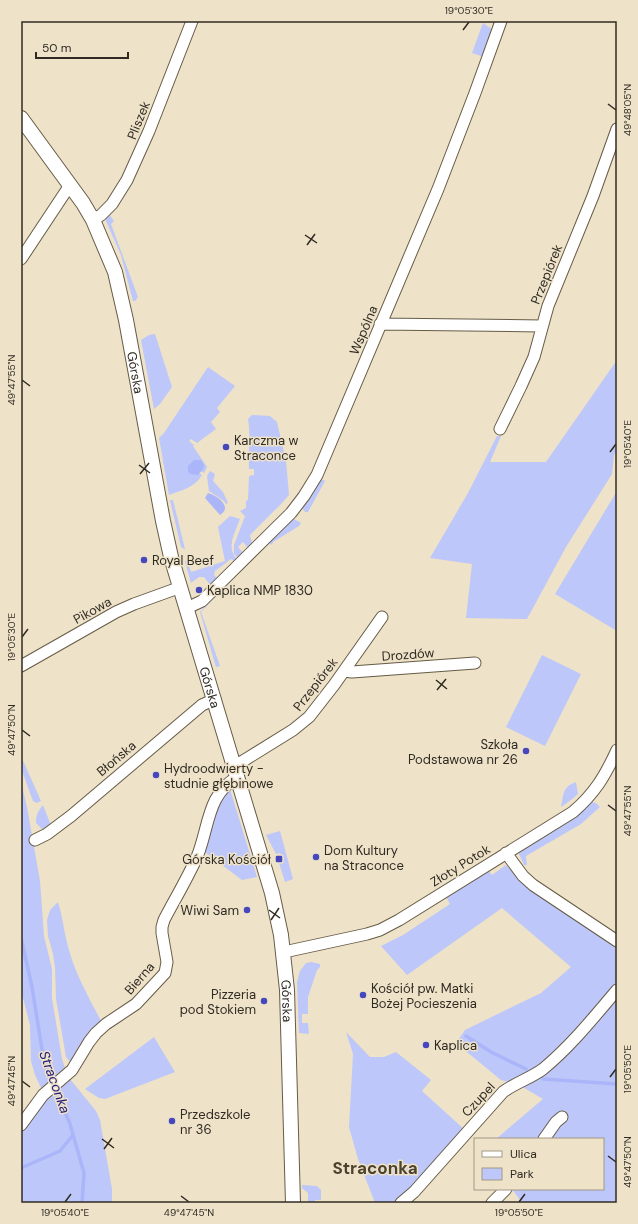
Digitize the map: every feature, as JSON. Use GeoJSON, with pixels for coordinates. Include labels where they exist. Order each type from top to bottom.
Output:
{"type":"FeatureCollection","features":[{"type":"Feature","properties":{"kind":"street","name":"Pliszek"},"geometry":{"type":"LineString","coordinates":[[93,220],[101,215],[112,204],[127,180],[149,131],[192,21]]}},
{"type":"Feature","properties":{"kind":"street","name":"Wspólna"},"geometry":{"type":"LineString","coordinates":[[187,608],[202,602],[291,513],[304,496],[327,453],[438,189],[501,21]]}},
{"type":"Feature","properties":{"kind":"street","name":"Górska"},"geometry":{"type":"LineString","coordinates":[[21,118],[70,185],[93,220],[110,257],[119,287],[163,521],[187,608],[272,893],[284,952],[287,990],[293,1203]]}},
{"type":"Feature","properties":{"kind":"street","name":"Przepiórek"},"geometry":{"type":"LineString","coordinates":[[500,429],[528,372],[537,348],[551,296],[593,196],[617,129]]}},
{"type":"Feature","properties":{"kind":"street"},"geometry":{"type":"LineString","coordinates":[[21,259],[70,185]]}},
{"type":"Feature","properties":{"kind":"street"},"geometry":{"type":"LineString","coordinates":[[380,324],[542,326]]}},
{"type":"Feature","properties":{"kind":"street","name":"Pikowa"},"geometry":{"type":"LineString","coordinates":[[21,666],[116,612],[181,587]]}},
{"type":"Feature","properties":{"kind":"street","name":"Przepiórek"},"geometry":{"type":"LineString","coordinates":[[236,771],[243,761],[303,722],[315,710],[382,617]]}},
{"type":"Feature","properties":{"kind":"street","name":"Drozdów"},"geometry":{"type":"LineString","coordinates":[[344,670],[352,672],[475,663]]}},
{"type":"Feature","properties":{"kind":"street","name":"Błońska"},"geometry":{"type":"LineString","coordinates":[[35,840],[47,834],[70,816],[202,704],[215,699]]}},
{"type":"Feature","properties":{"kind":"street","name":"Złoty Potok"},"geometry":{"type":"LineString","coordinates":[[284,952],[350,939],[380,930],[399,920],[573,812],[600,783],[607,773],[617,750]]}},
{"type":"Feature","properties":{"kind":"street","name":"Bierna"},"geometry":{"type":"LineString","coordinates":[[21,1125],[43,1095],[69,1074],[96,1033],[106,1024],[136,1004],[165,973],[167,962],[162,933],[164,920],[198,855],[214,800],[236,771]]}},
{"type":"Feature","properties":{"kind":"street"},"geometry":{"type":"LineString","coordinates":[[506,853],[523,876],[533,885],[617,941]]}},
{"type":"Feature","properties":{"kind":"street","name":"Czupel"},"geometry":{"type":"LineString","coordinates":[[401,1203],[414,1192],[503,1092],[510,1086],[541,1070],[551,1062],[585,1027],[617,990]]}},
{"type":"Feature","properties":{"kind":"street"},"geometry":{"type":"LineString","coordinates":[[545,1138],[556,1122],[562,1117]]}},
{"type":"Feature","properties":{"kind":"street"},"geometry":{"type":"LineString","coordinates":[[492,1203],[505,1190]]}},
{"type":"Feature","properties":{"kind":"green space"},"geometry":{"type":"Polygon","coordinates":[[[483,23],[493,30],[484,57],[472,53],[483,23]]]}},
{"type":"Feature","properties":{"kind":"green space"},"geometry":{"type":"Polygon","coordinates":[[[109,214],[114,221],[111,224],[138,297],[135,301],[133,301],[121,255],[106,221],[109,214]]]}},
{"type":"Feature","properties":{"kind":"green space"},"geometry":{"type":"Polygon","coordinates":[[[155,334],[172,387],[160,404],[154,409],[141,340],[149,335],[155,334]]]}},
{"type":"Feature","properties":{"kind":"green space"},"geometry":{"type":"Polygon","coordinates":[[[617,360],[617,450],[614,455],[612,474],[566,547],[527,619],[466,618],[472,564],[430,558],[468,493],[497,436],[501,436],[490,462],[546,462],[617,360]]]}},
{"type":"Feature","properties":{"kind":"green space"},"geometry":{"type":"Polygon","coordinates":[[[208,367],[235,386],[217,408],[220,412],[211,422],[216,429],[197,443],[191,439],[189,441],[194,445],[193,446],[207,467],[204,473],[201,471],[199,473],[202,475],[191,486],[169,495],[159,438],[164,433],[208,367]]]}},
{"type":"Feature","properties":{"kind":"green space"},"geometry":{"type":"Polygon","coordinates":[[[252,415],[270,416],[277,422],[286,461],[289,495],[250,535],[252,543],[249,549],[243,542],[238,547],[244,554],[239,559],[234,554],[234,545],[245,516],[240,511],[246,508],[246,501],[248,500],[249,476],[254,475],[254,469],[249,469],[248,419],[252,415]]]}},
{"type":"Feature","properties":{"kind":"green space"},"geometry":{"type":"Polygon","coordinates":[[[210,471],[215,474],[213,481],[223,492],[228,503],[226,504],[209,491],[207,476],[210,471]]]}},
{"type":"Feature","properties":{"kind":"green space"},"geometry":{"type":"Polygon","coordinates":[[[319,478],[325,481],[308,512],[305,512],[301,507],[319,478]]]}},
{"type":"Feature","properties":{"kind":"green space"},"geometry":{"type":"Polygon","coordinates":[[[617,491],[617,631],[555,594],[617,491]]]}},
{"type":"Feature","properties":{"kind":"green space"},"geometry":{"type":"Polygon","coordinates":[[[170,500],[173,500],[185,549],[181,547],[170,500]]]}},
{"type":"Feature","properties":{"kind":"green space"},"geometry":{"type":"Polygon","coordinates":[[[230,516],[240,519],[232,540],[232,550],[238,560],[236,562],[231,559],[215,571],[214,575],[218,579],[211,586],[204,577],[199,577],[191,583],[185,562],[187,559],[191,572],[225,561],[218,527],[230,516]]]}},
{"type":"Feature","properties":{"kind":"green space"},"geometry":{"type":"Polygon","coordinates":[[[294,519],[301,523],[299,526],[273,542],[272,545],[269,543],[289,520],[294,519]]]}},
{"type":"Feature","properties":{"kind":"green space"},"geometry":{"type":"Polygon","coordinates":[[[235,576],[201,612],[220,666],[216,667],[200,612],[235,576]]]}},
{"type":"Feature","properties":{"kind":"green space"},"geometry":{"type":"Polygon","coordinates":[[[542,655],[581,674],[545,746],[506,727],[542,655]]]}},
{"type":"Feature","properties":{"kind":"green space"},"geometry":{"type":"Polygon","coordinates":[[[21,756],[41,801],[37,803],[33,801],[21,768],[21,756]]]}},
{"type":"Feature","properties":{"kind":"green space"},"geometry":{"type":"Polygon","coordinates":[[[21,782],[40,881],[44,936],[52,969],[52,998],[62,1059],[66,1071],[42,1090],[35,1075],[31,1061],[30,1025],[21,990],[21,782]]]}},
{"type":"Feature","properties":{"kind":"green space"},"geometry":{"type":"Polygon","coordinates":[[[576,782],[578,794],[561,807],[564,792],[568,786],[576,782]]]}},
{"type":"Feature","properties":{"kind":"green space"},"geometry":{"type":"Polygon","coordinates":[[[229,786],[257,877],[242,880],[202,850],[213,812],[229,786]]]}},
{"type":"Feature","properties":{"kind":"green space"},"geometry":{"type":"Polygon","coordinates":[[[592,802],[596,803],[600,807],[581,824],[526,856],[527,865],[524,865],[519,854],[521,851],[572,819],[592,802]]]}},
{"type":"Feature","properties":{"kind":"green space"},"geometry":{"type":"Polygon","coordinates":[[[43,805],[52,828],[43,830],[36,823],[36,818],[43,805]]]}},
{"type":"Feature","properties":{"kind":"green space"},"geometry":{"type":"Polygon","coordinates":[[[280,831],[293,879],[285,882],[279,863],[283,862],[280,853],[276,854],[266,835],[280,831]]]}},
{"type":"Feature","properties":{"kind":"green space"},"geometry":{"type":"Polygon","coordinates":[[[506,865],[531,890],[617,947],[617,983],[561,1048],[538,1066],[508,1082],[501,1080],[456,1043],[465,1030],[541,993],[571,967],[502,908],[407,975],[381,946],[403,935],[450,904],[446,897],[489,871],[492,875],[506,865]]]}},
{"type":"Feature","properties":{"kind":"green space"},"geometry":{"type":"Polygon","coordinates":[[[58,902],[67,944],[75,969],[102,1023],[71,1063],[66,1057],[56,999],[53,954],[48,936],[47,920],[50,910],[58,902]]]}},
{"type":"Feature","properties":{"kind":"green space"},"geometry":{"type":"Polygon","coordinates":[[[311,962],[320,964],[320,967],[317,970],[308,997],[308,1014],[302,1014],[302,1023],[308,1023],[309,1034],[299,1033],[297,982],[300,971],[306,963],[311,962]]]}},
{"type":"Feature","properties":{"kind":"green space"},"geometry":{"type":"Polygon","coordinates":[[[617,996],[617,1203],[522,1203],[513,1190],[604,1190],[604,1138],[497,1138],[543,1099],[519,1085],[617,996]]]}},
{"type":"Feature","properties":{"kind":"green space"},"geometry":{"type":"Polygon","coordinates":[[[346,1032],[370,1057],[384,1057],[396,1052],[431,1080],[422,1091],[465,1130],[398,1203],[375,1203],[358,1159],[349,1127],[353,1054],[346,1032]]]}},
{"type":"Feature","properties":{"kind":"green space"},"geometry":{"type":"Polygon","coordinates":[[[154,1037],[175,1072],[105,1099],[99,1098],[85,1089],[154,1037]]]}},
{"type":"Feature","properties":{"kind":"green space"},"geometry":{"type":"Polygon","coordinates":[[[70,1079],[96,1111],[100,1120],[112,1189],[112,1203],[21,1203],[21,1128],[44,1097],[70,1079]]]}},
{"type":"Feature","properties":{"kind":"green space"},"geometry":{"type":"Polygon","coordinates":[[[302,1185],[317,1186],[321,1190],[321,1200],[315,1200],[315,1203],[308,1203],[308,1193],[302,1188],[302,1185]]]}},
{"type":"Feature","properties":{"kind":"shaded area"},"geometry":{"type":"Polygon","coordinates":[[[194,460],[201,460],[204,465],[203,469],[198,475],[190,474],[188,472],[188,466],[194,460]]]}},
{"type":"Feature","properties":{"kind":"shaded area"},"geometry":{"type":"Polygon","coordinates":[[[208,493],[220,499],[225,505],[224,512],[220,515],[205,498],[208,493]]]}},
{"type":"Feature","properties":{"kind":"waterway","name":"Straconka"},"geometry":{"type":"LineString","coordinates":[[21,938],[32,987],[44,1062],[70,1124],[84,1173],[82,1203]]}},
{"type":"Feature","properties":{"kind":"waterway"},"geometry":{"type":"LineString","coordinates":[[466,1036],[491,1052],[526,1069]]}},
{"type":"Feature","properties":{"kind":"waterway"},"geometry":{"type":"LineString","coordinates":[[543,1079],[617,1084]]}},
{"type":"Feature","properties":{"kind":"waterway"},"geometry":{"type":"LineString","coordinates":[[21,1168],[60,1151],[73,1135]]}},
{"type":"Feature","properties":{"kind":"place","name":"Karczma w Straconce"},"geometry":{"type":"Point","coordinates":[226,447]}},
{"type":"Feature","properties":{"kind":"place","name":"Royal Beef"},"geometry":{"type":"Point","coordinates":[144,560]}},
{"type":"Feature","properties":{"kind":"place","name":"Kaplica NMP 1830"},"geometry":{"type":"Point","coordinates":[199,590]}},
{"type":"Feature","properties":{"kind":"place","name":"Szkoła Podstawowa nr 26"},"geometry":{"type":"Point","coordinates":[526,751]}},
{"type":"Feature","properties":{"kind":"place","name":"Hydroodwierty - studnie głębinowe"},"geometry":{"type":"Point","coordinates":[156,775]}},
{"type":"Feature","properties":{"kind":"place","name":"Dom Kultury na Straconce"},"geometry":{"type":"Point","coordinates":[316,857]}},
{"type":"Feature","properties":{"kind":"place","name":"Górska Kościół"},"geometry":{"type":"Point","coordinates":[279,859]}},
{"type":"Feature","properties":{"kind":"place","name":"Wiwi Sam"},"geometry":{"type":"Point","coordinates":[247,910]}},
{"type":"Feature","properties":{"kind":"place","name":"Kościół pw. Matki Bożej Pocieszenia"},"geometry":{"type":"Point","coordinates":[363,995]}},
{"type":"Feature","properties":{"kind":"place","name":"Pizzeria pod Stokiem"},"geometry":{"type":"Point","coordinates":[264,1001]}},
{"type":"Feature","properties":{"kind":"place","name":"Kaplica"},"geometry":{"type":"Point","coordinates":[426,1045]}},
{"type":"Feature","properties":{"kind":"place","name":"Przedszkole nr 36"},"geometry":{"type":"Point","coordinates":[172,1121]}},
{"type":"Feature","properties":{"kind":"district","name":"Straconka"},"geometry":{"type":"Point","coordinates":[375,1168]}}]}
